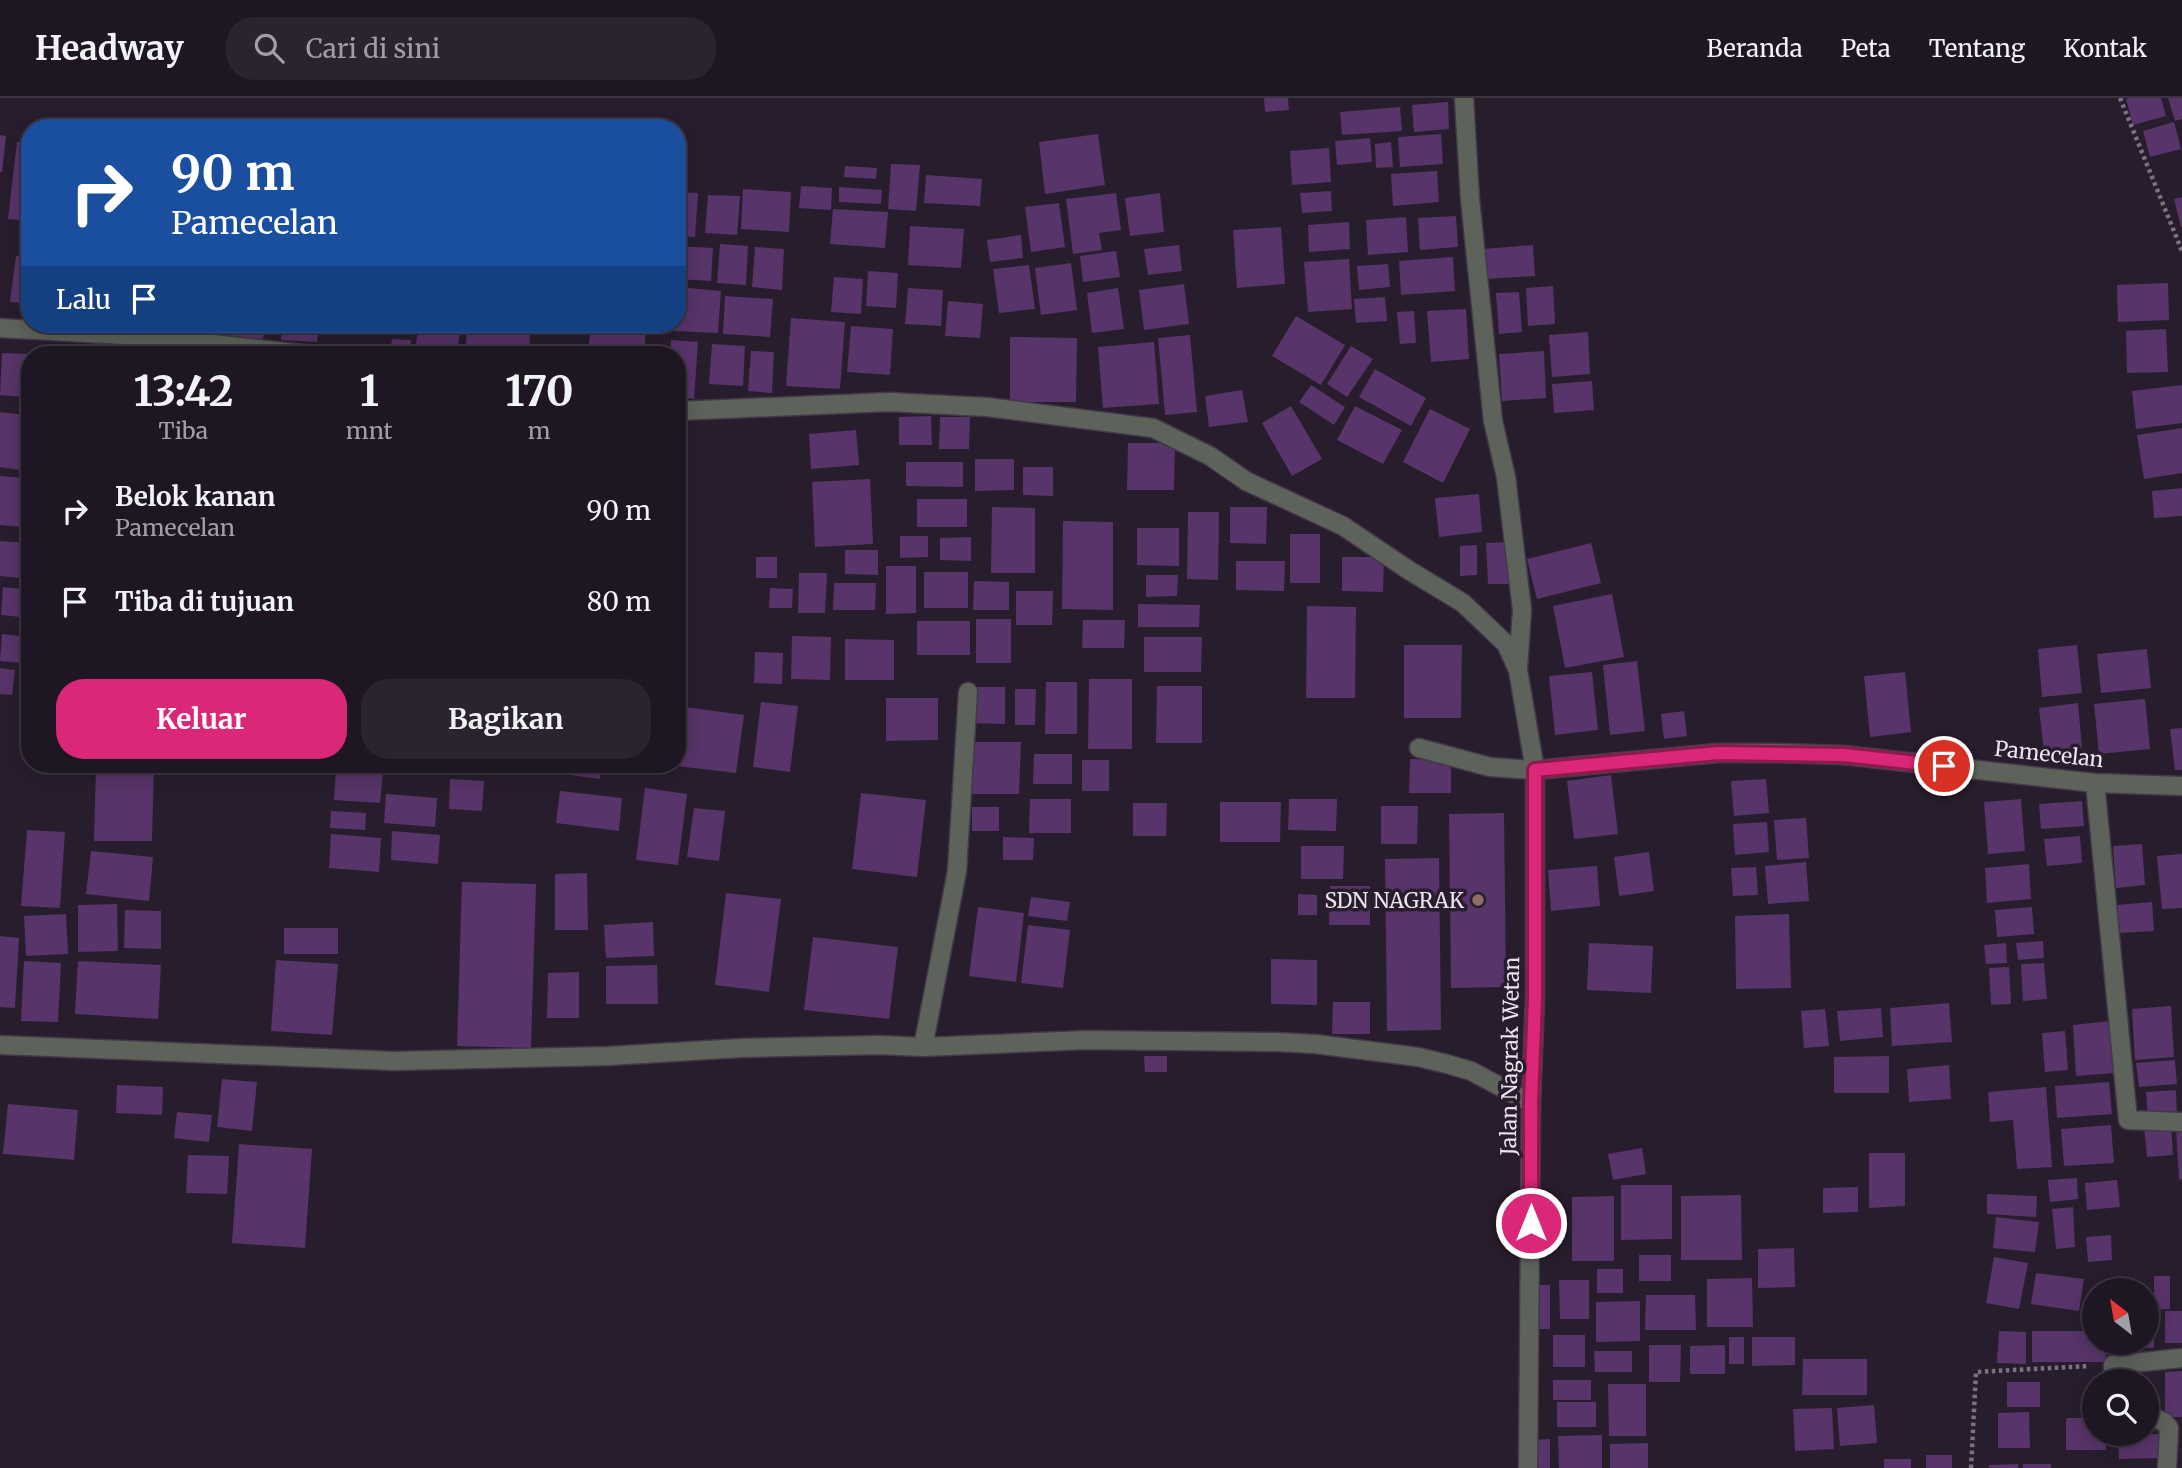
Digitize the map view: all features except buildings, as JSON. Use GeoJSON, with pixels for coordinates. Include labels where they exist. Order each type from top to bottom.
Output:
{"type":"FeatureCollection","features":[{"type":"Feature","properties":{"kind":"street"},"geometry":{"type":"LineString","coordinates":[[1464,98],[1470,199],[1493,421],[1506,477],[1522,610],[1518,670]]}},
{"type":"Feature","properties":{"kind":"street"},"geometry":{"type":"LineString","coordinates":[[0,328],[21,329]]}},
{"type":"Feature","properties":{"kind":"street"},"geometry":{"type":"LineString","coordinates":[[88,333],[230,346]]}},
{"type":"Feature","properties":{"kind":"street"},"geometry":{"type":"LineString","coordinates":[[686,411],[889,402],[987,407],[1153,428],[1210,456],[1246,481],[1343,526],[1464,603],[1506,644],[1518,670]]}},
{"type":"Feature","properties":{"kind":"street","name":"Jalan Nagrak Wetan"},"geometry":{"type":"LineString","coordinates":[[1518,670],[1535,770],[1535,999],[1531,1103],[1528,1468]]}},
{"type":"Feature","properties":{"kind":"street"},"geometry":{"type":"LineString","coordinates":[[923,1047],[957,871],[968,692]]}},
{"type":"Feature","properties":{"kind":"street","name":"Pamecelan"},"geometry":{"type":"LineString","coordinates":[[1419,748],[1490,767],[1535,770],[1718,753],[1778,753],[1844,755],[2095,783],[2182,786]]}},
{"type":"Feature","properties":{"kind":"street"},"geometry":{"type":"LineString","coordinates":[[2095,783],[2128,1120],[2182,1122]]}},
{"type":"Feature","properties":{"kind":"street"},"geometry":{"type":"LineString","coordinates":[[0,1045],[394,1060],[608,1056],[741,1048],[880,1045],[923,1047],[1086,1040],[1315,1044],[1418,1057],[1447,1064],[1471,1071],[1531,1103]]}},
{"type":"Feature","properties":{"kind":"street"},"geometry":{"type":"LineString","coordinates":[[2130,1369],[2182,1357]]}},
{"type":"Feature","properties":{"kind":"street"},"geometry":{"type":"LineString","coordinates":[[2159,1420],[2169,1428],[2167,1468]]}},
{"type":"Feature","properties":{"kind":"path"},"geometry":{"type":"LineString","coordinates":[[2120,98],[2182,251]]}},
{"type":"Feature","properties":{"kind":"path"},"geometry":{"type":"LineString","coordinates":[[1970,1468],[1976,1372],[2082,1373]]}},
{"type":"Feature","properties":{"kind":"place","name":"SDN NAGRAK"},"geometry":{"type":"Point","coordinates":[1478,900]}},
{"type":"Feature","properties":{"kind":"route"},"geometry":{"type":"LineString","coordinates":[[1531,1223],[1535,770],[1718,753],[1844,755],[1944,766]]}}]}
